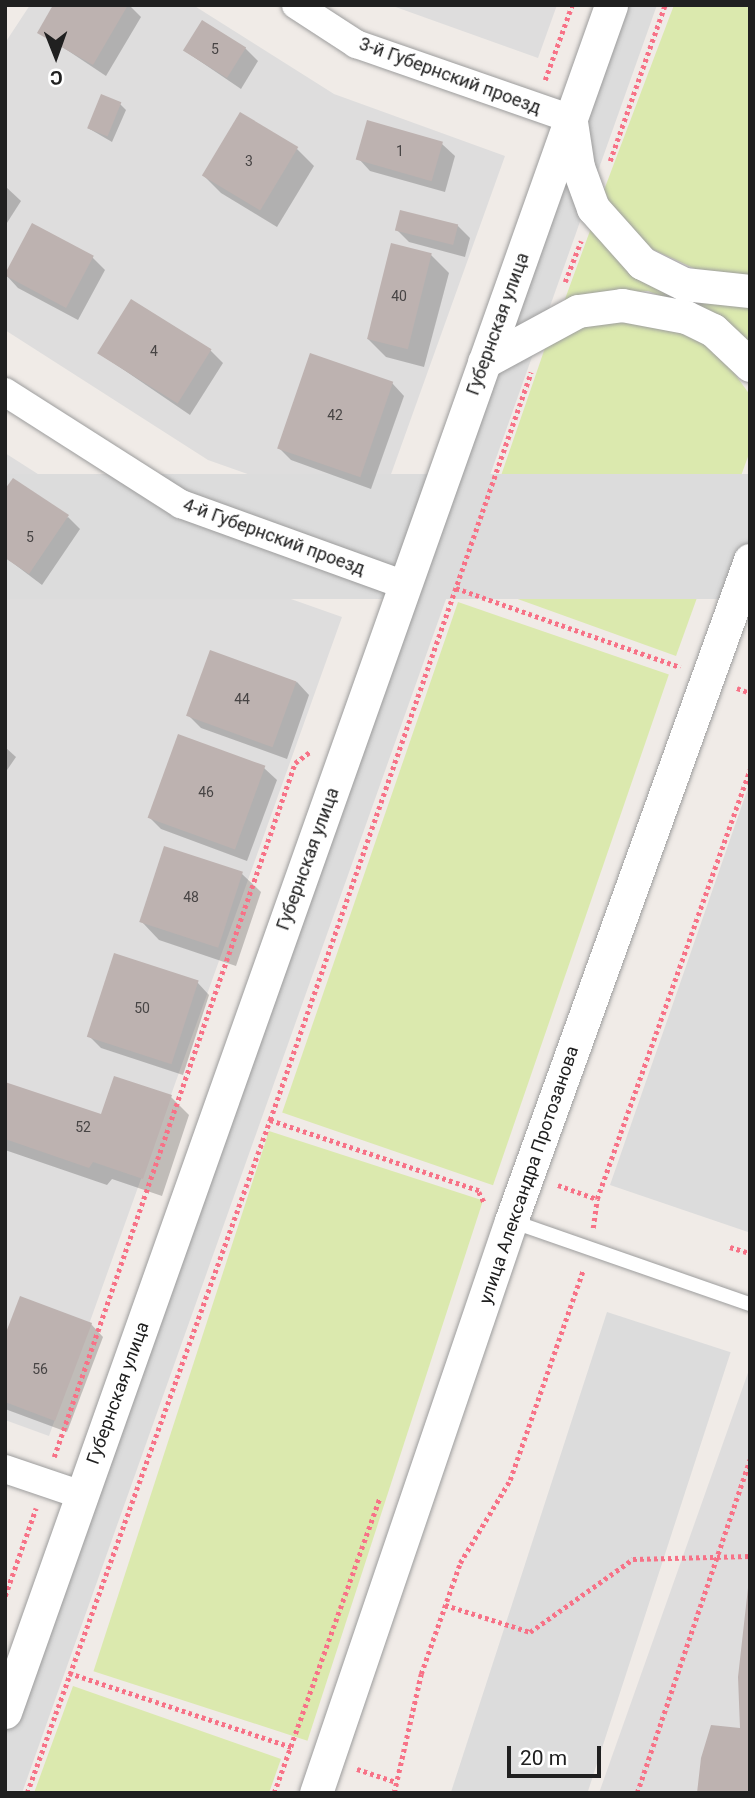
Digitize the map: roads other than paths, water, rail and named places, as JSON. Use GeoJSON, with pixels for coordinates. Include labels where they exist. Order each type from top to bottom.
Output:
{"type":"FeatureCollection","features":[{"type":"Feature","properties":{"kind":"street","name":"3-й Губернский проезд"},"geometry":{"type":"LineString","coordinates":[[296,5],[356,44],[571,119]]}},
{"type":"Feature","properties":{"kind":"street","name":"Губернская улица"},"geometry":{"type":"LineString","coordinates":[[5,1712],[611,5]]}},
{"type":"Feature","properties":{"kind":"street"},"geometry":{"type":"LineString","coordinates":[[571,119],[578,167],[593,208],[642,263],[684,284],[750,291]]}},
{"type":"Feature","properties":{"kind":"street"},"geometry":{"type":"LineString","coordinates":[[484,362],[578,311],[622,305],[659,310],[713,330],[750,365]]}},
{"type":"Feature","properties":{"kind":"street","name":"4-й Губернский проезд"},"geometry":{"type":"LineString","coordinates":[[5,392],[181,504],[405,585]]}},
{"type":"Feature","properties":{"kind":"street","name":"улица Александра Протозанова"},"geometry":{"type":"LineString","coordinates":[[316,1793],[511,1221],[708,677],[742,604],[750,560]]}},
{"type":"Feature","properties":{"kind":"street"},"geometry":{"type":"LineString","coordinates":[[5,1469],[82,1494]]}},
{"type":"Feature","properties":{"kind":"lane"},"geometry":{"type":"LineString","coordinates":[[511,1221],[750,1304]]}}]}
